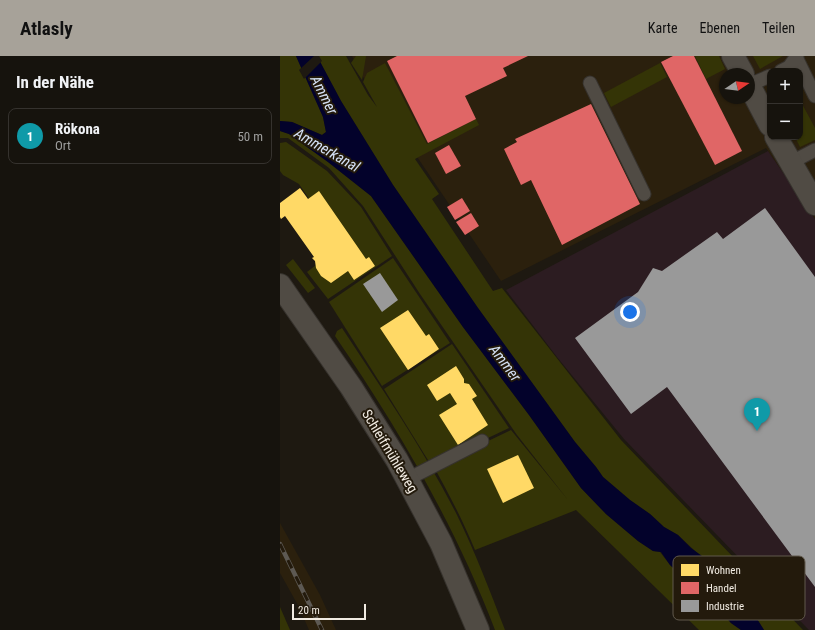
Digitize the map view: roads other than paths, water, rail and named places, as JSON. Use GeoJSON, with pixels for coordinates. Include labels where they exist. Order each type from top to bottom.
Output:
{"type":"FeatureCollection","features":[{"type":"Feature","properties":{"kind":"street"},"geometry":{"type":"LineString","coordinates":[[733,56],[740,68]]}},
{"type":"Feature","properties":{"kind":"street"},"geometry":{"type":"LineString","coordinates":[[755,96],[767,119]]}},
{"type":"Feature","properties":{"kind":"street"},"geometry":{"type":"LineString","coordinates":[[778,140],[815,204]]}},
{"type":"Feature","properties":{"kind":"street","name":"Schleifmühleweg"},"geometry":{"type":"LineString","coordinates":[[280,285],[351,387],[408,479],[441,543],[478,630]]}},
{"type":"Feature","properties":{"kind":"lane"},"geometry":{"type":"LineString","coordinates":[[787,68],[796,57],[815,96]]}},
{"type":"Feature","properties":{"kind":"lane"},"geometry":{"type":"LineString","coordinates":[[755,82],[767,77]]}},
{"type":"Feature","properties":{"kind":"lane"},"geometry":{"type":"LineString","coordinates":[[590,83],[644,194]]}},
{"type":"Feature","properties":{"kind":"lane"},"geometry":{"type":"LineString","coordinates":[[790,163],[815,150]]}},
{"type":"Feature","properties":{"kind":"lane"},"geometry":{"type":"LineString","coordinates":[[408,479],[482,441]]}},
{"type":"Feature","properties":{"kind":"water"},"geometry":{"type":"Polygon","coordinates":[[[296,56],[317,56],[341,101],[393,185],[478,308],[575,442],[603,477],[664,527],[678,535],[691,548],[702,556],[673,556],[673,568],[661,552],[653,551],[638,541],[606,514],[581,488],[529,415],[463,327],[371,196],[289,134],[280,131],[280,121],[292,122],[322,135],[326,132],[323,117],[296,56]]]}},
{"type":"Feature","properties":{"kind":"water"},"geometry":{"type":"Polygon","coordinates":[[[728,620],[758,620],[764,630],[741,630],[728,620]]]}},
{"type":"Feature","properties":{"kind":"railway"},"geometry":{"type":"LineString","coordinates":[[280,544],[322,630]]}},
{"type":"Feature","properties":{"kind":"place","name":"Rökona"},"geometry":{"type":"Point","coordinates":[757,431]}},
{"type":"Feature","properties":{"kind":"water label","name":"Ammer"},"geometry":{"type":"Point","coordinates":[324,95]}},
{"type":"Feature","properties":{"kind":"water label","name":"Ammerkanal"},"geometry":{"type":"Point","coordinates":[327,150]}},
{"type":"Feature","properties":{"kind":"water label","name":"Ammer"},"geometry":{"type":"Point","coordinates":[505,363]}}]}
